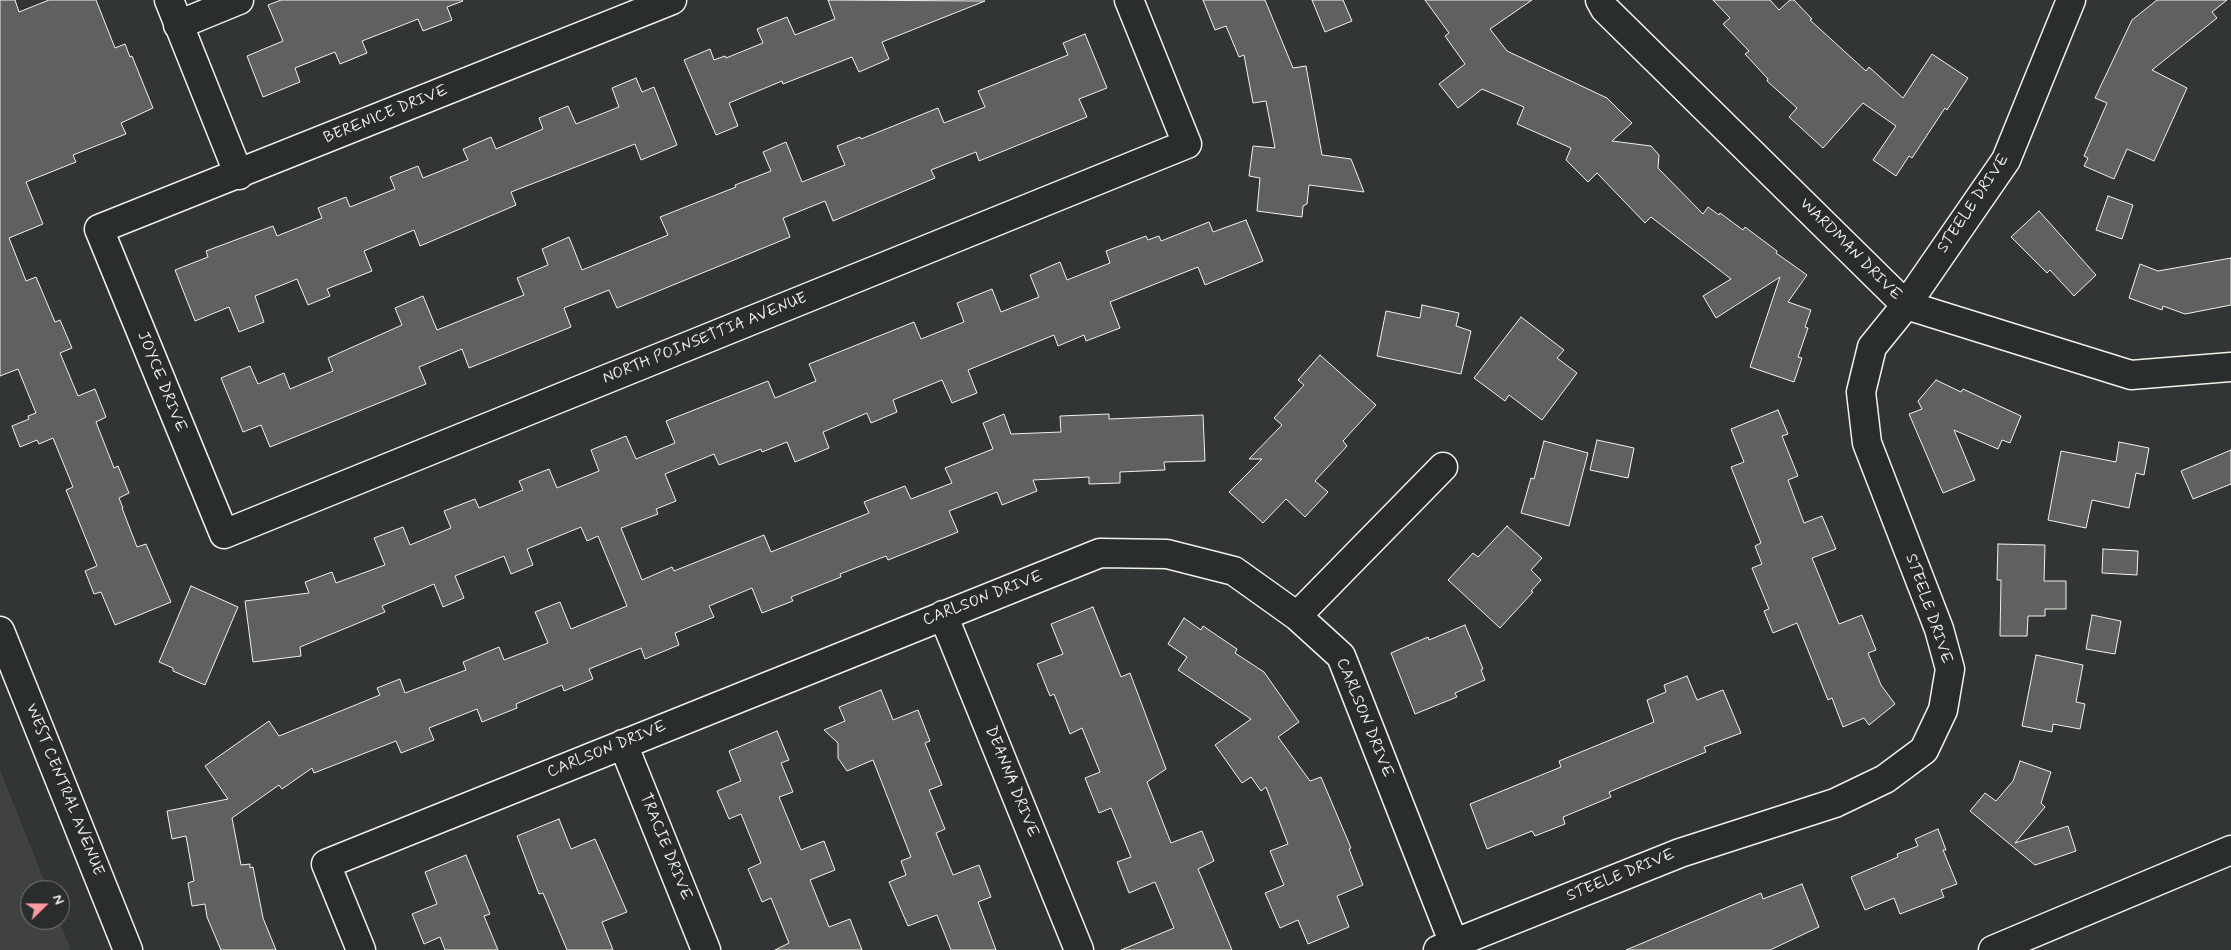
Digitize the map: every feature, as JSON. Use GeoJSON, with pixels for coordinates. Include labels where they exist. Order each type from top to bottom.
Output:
{"type":"FeatureCollection","features":[{"type":"Feature","properties":{"kind":"street"},"geometry":{"type":"LineString","coordinates":[[238,175],[174,12],[240,0]]}},
{"type":"Feature","properties":{"kind":"street","name":"BERENICE DRIVE"},"geometry":{"type":"LineString","coordinates":[[99,229],[672,0]]}},
{"type":"Feature","properties":{"kind":"street","name":"NORTH POINSETTIA AVENUE"},"geometry":{"type":"LineString","coordinates":[[224,534],[1187,144],[1129,0]]}},
{"type":"Feature","properties":{"kind":"street","name":"WARDMAN DRIVE"},"geometry":{"type":"LineString","coordinates":[[1600,0],[1605,8],[1906,305],[2132,375],[2231,367]]}},
{"type":"Feature","properties":{"kind":"street","name":"STEELE DRIVE"},"geometry":{"type":"LineString","coordinates":[[1446,947],[1680,853],[1835,803],[1885,779],[1924,750],[1943,710],[1950,669],[1939,629],[1867,443],[1861,392],[1872,347],[1906,305],[2006,160],[2071,0]]}},
{"type":"Feature","properties":{"kind":"street","name":"JOYCE DRIVE"},"geometry":{"type":"LineString","coordinates":[[99,229],[224,534]]}},
{"type":"Feature","properties":{"kind":"street"},"geometry":{"type":"LineString","coordinates":[[1297,616],[1443,467]]}},
{"type":"Feature","properties":{"kind":"street","name":"CARLSON DRIVE"},"geometry":{"type":"LineString","coordinates":[[361,950],[326,864],[1100,553],[1167,554],[1234,571],[1297,616],[1341,656],[1446,947]]}},
{"type":"Feature","properties":{"kind":"street","name":"DEANNA DRIVE"},"geometry":{"type":"LineString","coordinates":[[943,615],[1080,950]]}},
{"type":"Feature","properties":{"kind":"street","name":"WEST CENTRAL AVENUE"},"geometry":{"type":"LineString","coordinates":[[0,631],[128,950]]}},
{"type":"Feature","properties":{"kind":"street","name":"TRACIE DRIVE"},"geometry":{"type":"LineString","coordinates":[[623,744],[706,950]]}},
{"type":"Feature","properties":{"kind":"street"},"geometry":{"type":"LineString","coordinates":[[1993,950],[2231,850]]}},
{"type":"Feature","properties":{"kind":"shaded area"},"geometry":{"type":"Polygon","coordinates":[[[0,770],[44,880],[20,880],[20,930],[63,930],[71,950],[0,950],[0,770]]]}},
{"type":"Feature","properties":{"kind":"building"},"geometry":{"type":"Polygon","coordinates":[[[0,0],[15,0],[19,12],[49,0],[96,0],[115,48],[125,44],[130,57],[132,56],[153,108],[121,123],[126,134],[73,155],[76,162],[26,182],[43,224],[9,238],[26,281],[36,277],[55,322],[60,320],[72,348],[60,353],[78,396],[95,389],[106,417],[96,422],[114,468],[118,466],[129,493],[119,498],[122,508],[137,547],[146,544],[171,602],[115,625],[101,592],[94,594],[85,571],[97,566],[66,490],[73,487],[53,438],[39,444],[37,440],[20,447],[12,426],[29,419],[28,416],[36,413],[18,369],[0,376],[0,0]]]}},
{"type":"Feature","properties":{"kind":"building"},"geometry":{"type":"Polygon","coordinates":[[[281,0],[463,1],[447,7],[452,20],[423,31],[418,19],[362,41],[367,53],[340,64],[335,52],[295,68],[300,82],[263,97],[247,56],[283,41],[268,5],[281,0]]]}},
{"type":"Feature","properties":{"kind":"building"},"geometry":{"type":"Polygon","coordinates":[[[828,0],[985,1],[882,42],[889,59],[859,72],[852,57],[783,84],[782,81],[729,103],[738,126],[716,135],[684,60],[710,49],[714,60],[725,56],[726,58],[763,43],[757,29],[787,17],[795,35],[835,19],[828,0]]]}},
{"type":"Feature","properties":{"kind":"building"},"geometry":{"type":"Polygon","coordinates":[[[1203,0],[1265,0],[1293,68],[1306,66],[1322,155],[1351,159],[1364,192],[1309,185],[1307,204],[1303,206],[1302,217],[1257,211],[1260,178],[1249,176],[1253,146],[1275,148],[1266,101],[1253,103],[1244,55],[1239,57],[1226,26],[1215,30],[1203,0]]]}},
{"type":"Feature","properties":{"kind":"building"},"geometry":{"type":"Polygon","coordinates":[[[1312,0],[1343,0],[1352,21],[1325,32],[1312,0]]]}},
{"type":"Feature","properties":{"kind":"building"},"geometry":{"type":"Polygon","coordinates":[[[1425,0],[1532,0],[1490,29],[1507,51],[1607,98],[1632,123],[1612,141],[1651,146],[1659,155],[1658,168],[1703,214],[1708,207],[1719,215],[1720,213],[1743,230],[1745,227],[1777,251],[1776,253],[1807,275],[1788,302],[1811,310],[1805,327],[1808,328],[1798,357],[1802,358],[1794,382],[1750,367],[1780,277],[1716,318],[1703,296],[1731,279],[1651,217],[1645,223],[1597,173],[1588,182],[1566,160],[1571,148],[1517,124],[1524,107],[1482,89],[1458,108],[1439,84],[1465,64],[1445,36],[1449,33],[1425,0]]]}},
{"type":"Feature","properties":{"kind":"building"},"geometry":{"type":"Polygon","coordinates":[[[1713,0],[1770,0],[1779,10],[1790,0],[1794,0],[1812,19],[1810,20],[1866,71],[1869,67],[1903,98],[1932,54],[1968,78],[1947,110],[1945,108],[1912,158],[1909,156],[1896,176],[1873,160],[1896,126],[1863,103],[1823,148],[1789,117],[1797,108],[1767,81],[1768,79],[1745,54],[1749,51],[1723,24],[1730,18],[1713,0]]]}},
{"type":"Feature","properties":{"kind":"building"},"geometry":{"type":"Polygon","coordinates":[[[2157,0],[2227,0],[2212,12],[2217,18],[2152,70],[2187,88],[2154,161],[2127,149],[2114,179],[2084,166],[2088,158],[2084,156],[2107,103],[2095,98],[2132,20],[2157,0]]]}},
{"type":"Feature","properties":{"kind":"building"},"geometry":{"type":"Polygon","coordinates":[[[1085,34],[1107,88],[1079,99],[1087,117],[979,161],[976,152],[931,170],[935,178],[833,221],[825,201],[783,218],[790,237],[617,308],[609,290],[564,308],[571,327],[469,368],[462,349],[419,367],[426,384],[270,447],[261,425],[243,432],[221,378],[250,366],[258,384],[284,373],[290,389],[333,371],[328,358],[402,325],[395,308],[423,296],[437,330],[524,295],[517,278],[548,265],[542,249],[569,237],[582,270],[668,235],[660,217],[771,171],[763,152],[786,142],[802,182],[845,165],[837,146],[860,137],[861,139],[938,108],[944,123],[985,107],[978,91],[1068,55],[1063,43],[1085,34]]]}},
{"type":"Feature","properties":{"kind":"building"},"geometry":{"type":"Polygon","coordinates":[[[636,78],[642,92],[654,87],[677,145],[641,160],[635,144],[511,192],[516,205],[420,246],[414,230],[364,251],[372,271],[327,289],[330,296],[308,305],[297,279],[255,296],[264,322],[239,332],[229,307],[195,321],[175,270],[208,257],[206,251],[273,226],[277,236],[322,218],[318,208],[346,197],[350,207],[395,189],[390,177],[418,166],[423,178],[468,160],[463,149],[491,137],[496,149],[543,129],[539,118],[568,106],[576,124],[619,107],[612,88],[636,78]]]}},
{"type":"Feature","properties":{"kind":"building"},"geometry":{"type":"Polygon","coordinates":[[[2108,196],[2133,205],[2122,239],[2096,230],[2108,196]]]}},
{"type":"Feature","properties":{"kind":"building"},"geometry":{"type":"Polygon","coordinates":[[[2039,211],[2096,275],[2074,296],[2050,270],[2047,273],[2011,237],[2039,211]]]}},
{"type":"Feature","properties":{"kind":"building"},"geometry":{"type":"Polygon","coordinates":[[[1246,220],[1263,261],[1205,285],[1198,267],[1110,302],[1120,328],[1086,341],[1084,335],[1058,346],[1054,335],[968,370],[977,393],[952,403],[942,380],[893,400],[897,412],[871,423],[867,413],[823,432],[829,448],[795,462],[787,442],[762,452],[761,449],[719,465],[714,454],[665,474],[676,501],[656,509],[658,514],[621,528],[642,580],[672,567],[674,571],[764,535],[771,552],[869,513],[864,502],[905,486],[911,499],[952,483],[945,468],[993,449],[983,423],[1004,414],[1011,434],[1061,432],[1060,416],[1109,414],[1109,419],[1203,415],[1205,461],[1164,462],[1165,470],[1120,472],[1120,483],[1089,484],[1089,477],[1033,480],[1037,491],[1002,505],[997,492],[949,511],[958,532],[888,560],[886,556],[840,574],[841,577],[791,597],[793,601],[762,613],[752,588],[709,606],[714,617],[675,633],[679,645],[645,659],[641,648],[589,669],[593,679],[564,691],[562,685],[516,704],[517,708],[482,722],[477,709],[429,728],[434,740],[401,753],[396,741],[314,773],[312,768],[282,789],[279,785],[232,818],[241,865],[250,864],[250,868],[253,867],[263,918],[276,950],[221,950],[207,917],[205,904],[192,906],[188,883],[194,881],[186,836],[172,839],[167,811],[228,799],[205,766],[269,721],[279,736],[380,695],[377,688],[400,679],[405,693],[466,670],[463,662],[499,647],[504,660],[548,643],[535,612],[560,602],[571,629],[627,606],[598,536],[587,541],[581,527],[527,549],[533,565],[511,574],[504,556],[455,576],[464,598],[443,607],[434,584],[382,606],[385,612],[300,647],[301,656],[253,662],[245,601],[309,593],[305,582],[332,572],[336,583],[385,565],[374,538],[403,527],[410,545],[451,528],[444,511],[475,499],[479,508],[523,490],[519,481],[549,469],[557,488],[599,471],[591,450],[626,436],[636,459],[675,443],[666,421],[768,381],[775,398],[816,381],[809,364],[914,322],[921,339],[964,322],[957,303],[992,289],[1001,312],[1039,297],[1030,275],[1060,262],[1067,280],[1110,263],[1106,251],[1146,236],[1148,240],[1159,236],[1161,241],[1209,222],[1213,232],[1246,220]]]}},
{"type":"Feature","properties":{"kind":"building"},"geometry":{"type":"Polygon","coordinates":[[[2231,258],[2231,305],[2185,314],[2163,306],[2162,310],[2129,298],[2140,264],[2158,271],[2231,258]]]}},
{"type":"Feature","properties":{"kind":"building"},"geometry":{"type":"Polygon","coordinates":[[[1422,305],[1459,313],[1456,326],[1471,331],[1461,374],[1377,356],[1386,311],[1420,318],[1422,305]]]}},
{"type":"Feature","properties":{"kind":"building"},"geometry":{"type":"Polygon","coordinates":[[[1521,317],[1564,350],[1557,358],[1577,373],[1542,420],[1509,395],[1505,401],[1474,378],[1521,317]]]}},
{"type":"Feature","properties":{"kind":"building"},"geometry":{"type":"Polygon","coordinates":[[[1320,355],[1376,405],[1343,441],[1347,446],[1315,481],[1328,492],[1305,517],[1286,499],[1263,523],[1229,492],[1262,459],[1249,459],[1282,425],[1274,418],[1304,385],[1298,380],[1320,355]]]}},
{"type":"Feature","properties":{"kind":"building"},"geometry":{"type":"Polygon","coordinates":[[[1936,380],[1961,392],[1963,389],[2021,416],[2010,443],[2002,440],[1998,449],[1954,430],[1975,480],[1943,493],[1909,414],[1922,409],[1918,401],[1936,380]]]}},
{"type":"Feature","properties":{"kind":"building"},"geometry":{"type":"Polygon","coordinates":[[[1778,410],[1788,434],[1782,436],[1798,476],[1788,480],[1804,523],[1822,516],[1836,549],[1812,558],[1839,624],[1862,615],[1876,650],[1868,653],[1881,685],[1895,704],[1869,725],[1864,718],[1843,727],[1832,698],[1828,700],[1797,623],[1773,633],[1764,611],[1769,609],[1752,568],[1762,564],[1755,546],[1761,543],[1731,467],[1744,462],[1731,429],[1778,410]]]}},
{"type":"Feature","properties":{"kind":"building"},"geometry":{"type":"Polygon","coordinates":[[[1597,440],[1634,448],[1628,478],[1590,470],[1597,440]]]}},
{"type":"Feature","properties":{"kind":"building"},"geometry":{"type":"Polygon","coordinates":[[[1544,441],[1588,453],[1569,526],[1521,513],[1531,478],[1534,479],[1544,441]]]}},
{"type":"Feature","properties":{"kind":"building"},"geometry":{"type":"Polygon","coordinates":[[[2119,442],[2149,448],[2144,475],[2136,473],[2129,508],[2092,500],[2086,528],[2048,520],[2061,451],[2116,462],[2119,442]]]}},
{"type":"Feature","properties":{"kind":"building"},"geometry":{"type":"Polygon","coordinates":[[[2231,450],[2231,484],[2193,499],[2181,471],[2231,450]]]}},
{"type":"Feature","properties":{"kind":"building"},"geometry":{"type":"Polygon","coordinates":[[[1507,526],[1542,558],[1531,570],[1541,580],[1531,591],[1533,592],[1500,628],[1448,580],[1473,553],[1478,557],[1507,526]]]}},
{"type":"Feature","properties":{"kind":"building"},"geometry":{"type":"Polygon","coordinates":[[[1998,544],[2045,545],[2044,581],[2066,581],[2066,609],[2045,609],[2045,616],[2028,616],[2027,636],[2000,636],[2001,580],[1997,580],[1998,544]]]}},
{"type":"Feature","properties":{"kind":"building"},"geometry":{"type":"Polygon","coordinates":[[[2103,549],[2138,551],[2137,575],[2102,573],[2103,549]]]}},
{"type":"Feature","properties":{"kind":"building"},"geometry":{"type":"Polygon","coordinates":[[[191,586],[238,607],[205,685],[173,671],[173,668],[159,662],[191,586]]]}},
{"type":"Feature","properties":{"kind":"building"},"geometry":{"type":"Polygon","coordinates":[[[1093,607],[1121,677],[1130,673],[1166,769],[1147,782],[1171,843],[1202,831],[1214,861],[1198,869],[1232,950],[1121,950],[1174,928],[1155,882],[1129,893],[1117,862],[1131,857],[1111,808],[1099,813],[1085,778],[1100,772],[1082,728],[1070,734],[1054,694],[1050,696],[1037,664],[1063,654],[1051,624],[1093,607]]]}},
{"type":"Feature","properties":{"kind":"building"},"geometry":{"type":"Polygon","coordinates":[[[2092,615],[2121,621],[2115,654],[2086,649],[2092,615]]]}},
{"type":"Feature","properties":{"kind":"building"},"geometry":{"type":"Polygon","coordinates":[[[1184,618],[1201,630],[1203,626],[1237,649],[1235,653],[1264,672],[1299,722],[1278,737],[1310,781],[1321,777],[1351,848],[1349,849],[1363,885],[1337,896],[1349,927],[1308,944],[1298,920],[1280,928],[1265,893],[1284,885],[1270,851],[1288,844],[1266,787],[1261,791],[1251,777],[1242,783],[1215,745],[1251,719],[1178,670],[1187,657],[1168,644],[1184,618]]]}},
{"type":"Feature","properties":{"kind":"building"},"geometry":{"type":"Polygon","coordinates":[[[1465,625],[1483,669],[1481,670],[1485,680],[1455,693],[1457,697],[1415,714],[1391,653],[1428,637],[1429,640],[1465,625]]]}},
{"type":"Feature","properties":{"kind":"building"},"geometry":{"type":"Polygon","coordinates":[[[2036,655],[2083,665],[2076,702],[2085,704],[2080,729],[2053,724],[2052,732],[2022,726],[2036,655]]]}},
{"type":"Feature","properties":{"kind":"building"},"geometry":{"type":"Polygon","coordinates":[[[1687,676],[1697,700],[1723,690],[1741,733],[1704,747],[1706,752],[1609,792],[1611,797],[1563,817],[1565,824],[1535,836],[1532,831],[1487,849],[1470,804],[1561,767],[1559,761],[1654,722],[1647,700],[1666,692],[1664,685],[1687,676]]]}},
{"type":"Feature","properties":{"kind":"building"},"geometry":{"type":"Polygon","coordinates":[[[881,690],[893,720],[918,710],[930,741],[925,743],[942,785],[929,790],[945,829],[936,833],[953,875],[979,865],[991,897],[978,902],[996,950],[951,950],[937,915],[908,926],[889,882],[906,875],[901,861],[911,857],[873,760],[847,771],[838,758],[838,743],[824,730],[845,721],[839,707],[881,690]]]}},
{"type":"Feature","properties":{"kind":"building"},"geometry":{"type":"Polygon","coordinates":[[[777,731],[789,760],[781,763],[793,792],[779,797],[801,850],[824,841],[835,870],[810,880],[829,927],[850,919],[862,950],[775,950],[789,943],[771,898],[762,902],[748,869],[761,863],[741,814],[729,819],[717,791],[741,781],[729,751],[777,731]]]}},
{"type":"Feature","properties":{"kind":"building"},"geometry":{"type":"Polygon","coordinates":[[[2020,761],[2051,772],[2041,803],[2045,807],[2015,843],[2068,826],[2076,851],[2035,865],[1970,811],[1985,793],[1996,801],[2013,781],[2020,761]]]}},
{"type":"Feature","properties":{"kind":"building"},"geometry":{"type":"Polygon","coordinates":[[[559,819],[571,849],[595,839],[627,912],[602,922],[613,950],[567,950],[543,893],[539,894],[517,836],[559,819]]]}},
{"type":"Feature","properties":{"kind":"building"},"geometry":{"type":"Polygon","coordinates":[[[1938,829],[1946,850],[1943,850],[1957,884],[1941,890],[1944,897],[1900,914],[1894,898],[1865,910],[1851,877],[1898,857],[1897,854],[1918,846],[1915,839],[1938,829]]]}},
{"type":"Feature","properties":{"kind":"building"},"geometry":{"type":"Polygon","coordinates":[[[466,855],[490,914],[484,916],[498,950],[445,950],[440,937],[424,944],[412,914],[437,904],[425,872],[466,855]]]}},
{"type":"Feature","properties":{"kind":"building"},"geometry":{"type":"Polygon","coordinates":[[[1802,884],[1819,927],[1770,950],[1626,950],[1761,893],[1763,899],[1802,884]]]}}]}
